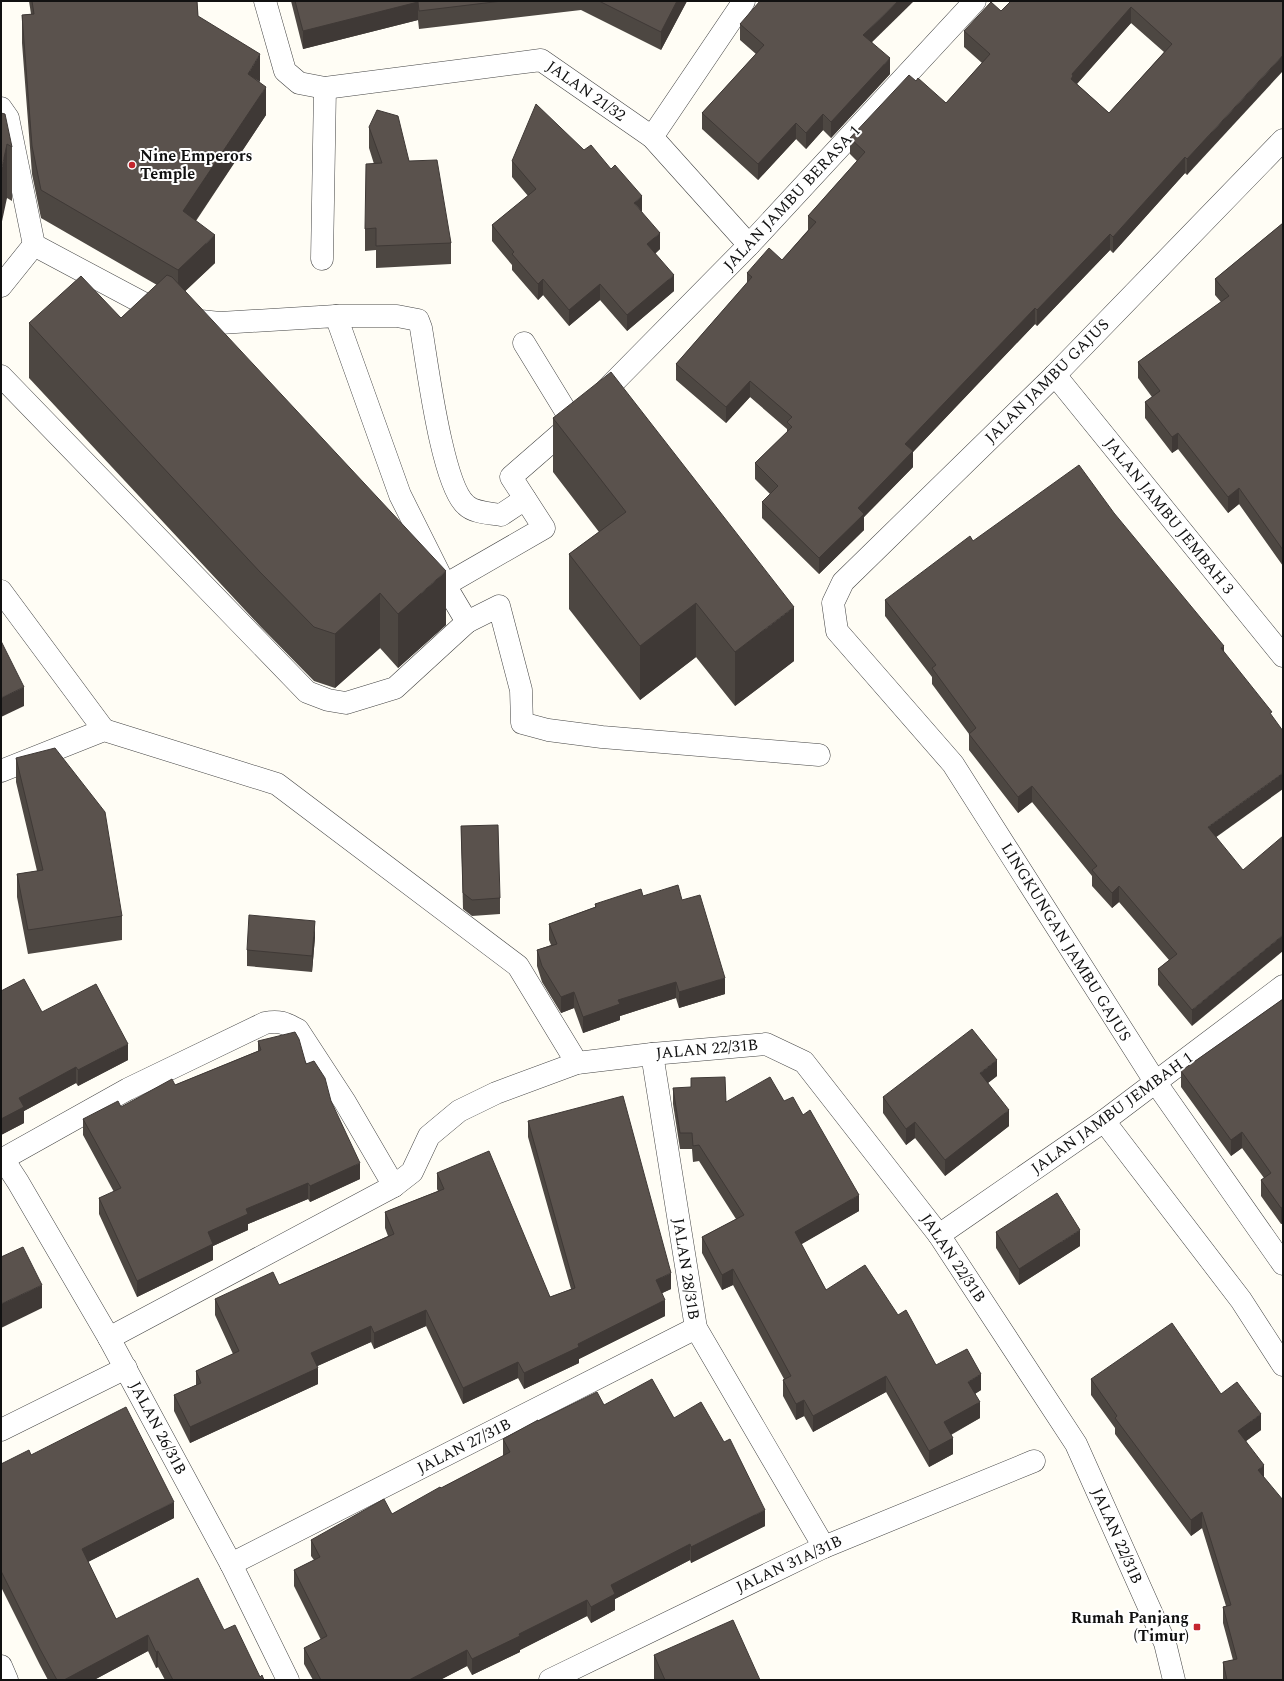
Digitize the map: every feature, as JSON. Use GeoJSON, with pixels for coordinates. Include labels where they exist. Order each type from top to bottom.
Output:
{"type":"FeatureCollection","features":[{"type":"Feature","properties":{"kind":"street","name":"JALAN 21/32"},"geometry":{"type":"LineString","coordinates":[[265,1],[285,71],[299,84],[325,88],[541,60],[652,137],[749,245]]}},
{"type":"Feature","properties":{"kind":"street"},"geometry":{"type":"LineString","coordinates":[[652,137],[744,1]]}},
{"type":"Feature","properties":{"kind":"street","name":"JALAN JAMBU BERASA 1"},"geometry":{"type":"LineString","coordinates":[[605,391],[749,245],[975,1]]}},
{"type":"Feature","properties":{"kind":"street"},"geometry":{"type":"LineString","coordinates":[[322,259],[325,88]]}},
{"type":"Feature","properties":{"kind":"street"},"geometry":{"type":"LineString","coordinates":[[1,108],[8,118],[34,245]]}},
{"type":"Feature","properties":{"kind":"street","name":"JALAN JAMBU GAJUS"},"geometry":{"type":"LineString","coordinates":[[836,631],[833,603],[843,582],[1055,375],[1282,144]]}},
{"type":"Feature","properties":{"kind":"street"},"geometry":{"type":"LineString","coordinates":[[1,286],[34,245]]}},
{"type":"Feature","properties":{"kind":"street"},"geometry":{"type":"LineString","coordinates":[[34,245],[171,318],[220,323],[336,316],[397,316],[418,320],[421,328],[437,421],[445,457],[459,497],[466,506],[476,510],[501,515],[525,499]]}},
{"type":"Feature","properties":{"kind":"street"},"geometry":{"type":"LineString","coordinates":[[336,316],[400,496],[445,585],[467,622]]}},
{"type":"Feature","properties":{"kind":"street"},"geometry":{"type":"LineString","coordinates":[[445,585],[544,528],[511,477],[573,423],[524,343]]}},
{"type":"Feature","properties":{"kind":"street","name":"JALAN JAMBU JEMBAH 3"},"geometry":{"type":"LineString","coordinates":[[1055,375],[1283,656]]}},
{"type":"Feature","properties":{"kind":"street"},"geometry":{"type":"LineString","coordinates":[[1,376],[307,692],[328,700],[346,703],[395,688],[467,622],[499,606],[521,690],[522,723],[548,730],[602,737],[818,755]]}},
{"type":"Feature","properties":{"kind":"street"},"geometry":{"type":"LineString","coordinates":[[1,591],[104,730],[277,784],[518,966],[577,1063]]}},
{"type":"Feature","properties":{"kind":"street","name":"LINGKUNGAN JAMBU GAJUS"},"geometry":{"type":"LineString","coordinates":[[836,631],[953,764],[1156,1083],[1283,1264]]}},
{"type":"Feature","properties":{"kind":"street"},"geometry":{"type":"LineString","coordinates":[[1,771],[104,730]]}},
{"type":"Feature","properties":{"kind":"street","name":"JALAN JAMBU JEMBAH 1"},"geometry":{"type":"LineString","coordinates":[[939,1235],[1104,1121],[1283,986]]}},
{"type":"Feature","properties":{"kind":"street"},"geometry":{"type":"LineString","coordinates":[[2,1159],[128,1090],[265,1023],[275,1021],[287,1024],[298,1030],[345,1102],[394,1186]]}},
{"type":"Feature","properties":{"kind":"street","name":"JALAN 22/31B"},"geometry":{"type":"LineString","coordinates":[[109,1338],[394,1186],[412,1172],[429,1136],[459,1111],[496,1093],[577,1063],[652,1054],[766,1044],[804,1062],[939,1235],[1076,1444],[1166,1643],[1174,1680]]}},
{"type":"Feature","properties":{"kind":"street","name":"JALAN 28/31B"},"geometry":{"type":"LineString","coordinates":[[652,1054],[696,1328],[824,1547]]}},
{"type":"Feature","properties":{"kind":"street"},"geometry":{"type":"LineString","coordinates":[[1104,1121],[1241,1300],[1283,1365]]}},
{"type":"Feature","properties":{"kind":"street","name":"JALAN 26/31B"},"geometry":{"type":"LineString","coordinates":[[2,1159],[18,1182],[126,1368],[232,1564],[288,1680]]}},
{"type":"Feature","properties":{"kind":"street","name":"JALAN 27/31B"},"geometry":{"type":"LineString","coordinates":[[232,1564],[696,1328]]}},
{"type":"Feature","properties":{"kind":"street"},"geometry":{"type":"LineString","coordinates":[[1,1430],[126,1368]]}},
{"type":"Feature","properties":{"kind":"street","name":"JALAN 31A/31B"},"geometry":{"type":"LineString","coordinates":[[550,1680],[824,1547],[1034,1461]]}},
{"type":"Feature","properties":{"kind":"street"},"geometry":{"type":"LineString","coordinates":[[1,1666],[7,1680]]}},
{"type":"Feature","properties":{"kind":"building","name":"Nine Emperors Temple"},"geometry":{"type":"Polygon","coordinates":[[[32,1],[197,1],[198,16],[260,54],[248,74],[266,87],[183,211],[215,235],[178,270],[41,190],[32,146],[22,15],[34,14],[32,1]]]}},
{"type":"Feature","properties":{"kind":"building"},"geometry":{"type":"Polygon","coordinates":[[[295,1],[502,1],[419,11],[418,2],[303,31],[295,1]]]}},
{"type":"Feature","properties":{"kind":"building"},"geometry":{"type":"Polygon","coordinates":[[[599,1],[677,1],[661,32],[599,1]]]}},
{"type":"Feature","properties":{"kind":"building"},"geometry":{"type":"Polygon","coordinates":[[[760,1],[898,1],[863,35],[890,58],[831,122],[823,114],[806,133],[796,123],[758,164],[702,113],[764,45],[740,24],[760,1]]]}},
{"type":"Feature","properties":{"kind":"building"},"geometry":{"type":"Polygon","coordinates":[[[1011,1],[1283,1],[1283,55],[1187,159],[1185,157],[1113,237],[1110,234],[1037,310],[1035,308],[905,444],[913,451],[858,508],[864,514],[819,558],[762,502],[778,486],[755,463],[792,427],[787,422],[792,417],[750,381],[726,407],[676,364],[752,277],[747,273],[769,248],[782,260],[816,222],[808,216],[865,152],[850,138],[909,75],[916,81],[918,78],[946,103],[990,54],[964,31],[991,2],[1001,11],[1011,1]],[[1131,7],[1072,74],[1073,76],[1071,79],[1109,113],[1172,44],[1131,7]]]}},
{"type":"Feature","properties":{"kind":"building"},"geometry":{"type":"Polygon","coordinates":[[[536,104],[584,150],[591,145],[611,169],[615,165],[642,196],[634,203],[660,233],[647,244],[674,275],[627,315],[600,284],[569,310],[543,279],[538,284],[512,254],[514,252],[492,225],[536,189],[512,161],[536,104]]]}},
{"type":"Feature","properties":{"kind":"building"},"geometry":{"type":"Polygon","coordinates":[[[377,110],[398,116],[409,161],[437,160],[451,243],[376,246],[376,228],[365,229],[366,164],[382,163],[369,127],[377,110]]]}},
{"type":"Feature","properties":{"kind":"building"},"geometry":{"type":"Polygon","coordinates":[[[1,113],[5,114],[12,147],[7,144],[1,172],[1,113]]]}},
{"type":"Feature","properties":{"kind":"building"},"geometry":{"type":"Polygon","coordinates":[[[1283,223],[1283,550],[1239,488],[1228,497],[1178,433],[1172,437],[1145,402],[1160,391],[1138,362],[1229,296],[1215,279],[1283,223]]]}},
{"type":"Feature","properties":{"kind":"building"},"geometry":{"type":"Polygon","coordinates":[[[167,275],[172,277],[446,571],[398,614],[380,593],[335,634],[314,627],[260,572],[29,323],[81,276],[121,318],[167,275]]]}},
{"type":"Feature","properties":{"kind":"building"},"geometry":{"type":"Polygon","coordinates":[[[611,372],[794,607],[735,652],[696,603],[640,646],[569,554],[626,512],[553,418],[611,372]]]}},
{"type":"Feature","properties":{"kind":"building"},"geometry":{"type":"Polygon","coordinates":[[[1079,465],[1114,513],[1224,646],[1221,648],[1272,712],[1270,713],[1283,731],[1283,773],[1208,827],[1243,870],[1283,836],[1283,935],[1192,1010],[1158,969],[1177,954],[1119,886],[1112,893],[1092,870],[1097,866],[1032,786],[1018,797],[969,734],[976,728],[932,668],[936,665],[885,600],[970,536],[973,541],[1079,465]]]}},
{"type":"Feature","properties":{"kind":"building"},"geometry":{"type":"Polygon","coordinates":[[[1,641],[24,687],[1,698],[1,641]]]}},
{"type":"Feature","properties":{"kind":"building"},"geometry":{"type":"Polygon","coordinates":[[[55,748],[105,812],[122,916],[28,930],[17,874],[43,870],[16,758],[55,748]]]}},
{"type":"Feature","properties":{"kind":"building"},"geometry":{"type":"Polygon","coordinates":[[[498,825],[500,898],[472,900],[463,893],[461,826],[498,825]]]}},
{"type":"Feature","properties":{"kind":"building"},"geometry":{"type":"Polygon","coordinates":[[[678,885],[682,900],[700,895],[725,978],[679,992],[676,982],[618,1000],[620,1004],[583,1017],[574,992],[561,997],[542,966],[537,950],[557,944],[549,924],[596,907],[595,904],[641,889],[643,896],[678,885]]]}},
{"type":"Feature","properties":{"kind":"building"},"geometry":{"type":"Polygon","coordinates":[[[249,915],[315,921],[312,956],[247,950],[249,915]]]}},
{"type":"Feature","properties":{"kind":"building"},"geometry":{"type":"Polygon","coordinates":[[[24,979],[42,1012],[96,984],[128,1044],[78,1070],[76,1067],[19,1098],[24,1107],[1,1119],[1,991],[24,979]]]}},
{"type":"Feature","properties":{"kind":"building"},"geometry":{"type":"Polygon","coordinates":[[[1283,999],[1283,1207],[1281,1208],[1261,1180],[1271,1173],[1242,1132],[1231,1140],[1181,1071],[1283,999]]]}},
{"type":"Feature","properties":{"kind":"building"},"geometry":{"type":"Polygon","coordinates":[[[972,1029],[997,1060],[980,1073],[1009,1110],[945,1160],[915,1122],[906,1129],[883,1097],[972,1029]]]}},
{"type":"Feature","properties":{"kind":"building"},"geometry":{"type":"Polygon","coordinates":[[[295,1032],[299,1039],[306,1064],[314,1061],[325,1078],[331,1101],[360,1163],[310,1186],[308,1183],[246,1209],[248,1214],[208,1232],[213,1244],[137,1281],[99,1198],[121,1188],[83,1119],[118,1101],[121,1107],[172,1079],[175,1085],[261,1050],[258,1041],[295,1032]]]}},
{"type":"Feature","properties":{"kind":"building"},"geometry":{"type":"Polygon","coordinates":[[[725,1077],[726,1102],[770,1077],[784,1101],[793,1097],[803,1115],[810,1110],[859,1195],[795,1232],[826,1290],[865,1265],[898,1315],[906,1310],[936,1365],[967,1349],[981,1374],[968,1382],[980,1402],[944,1422],[953,1438],[929,1451],[886,1376],[813,1416],[804,1400],[796,1404],[783,1380],[791,1376],[733,1269],[722,1275],[702,1237],[744,1215],[699,1145],[693,1146],[692,1133],[680,1133],[673,1088],[691,1087],[691,1078],[725,1077]]]}},
{"type":"Feature","properties":{"kind":"building"},"geometry":{"type":"Polygon","coordinates":[[[623,1096],[671,1273],[656,1280],[665,1300],[578,1344],[579,1347],[524,1373],[518,1362],[463,1388],[426,1310],[374,1333],[371,1326],[311,1353],[318,1368],[190,1427],[174,1395],[201,1383],[196,1371],[239,1351],[215,1299],[273,1272],[279,1285],[394,1234],[385,1212],[444,1189],[437,1173],[489,1151],[550,1297],[575,1288],[528,1121],[623,1096]]]}},
{"type":"Feature","properties":{"kind":"building"},"geometry":{"type":"Polygon","coordinates":[[[1057,1193],[1080,1230],[1019,1269],[996,1232],[1057,1193]]]}},
{"type":"Feature","properties":{"kind":"building"},"geometry":{"type":"Polygon","coordinates":[[[23,1247],[42,1285],[1,1304],[1,1257],[23,1247]]]}},
{"type":"Feature","properties":{"kind":"building"},"geometry":{"type":"Polygon","coordinates":[[[1172,1323],[1221,1394],[1237,1382],[1261,1414],[1238,1431],[1264,1465],[1258,1470],[1283,1500],[1283,1680],[1227,1680],[1223,1662],[1237,1659],[1223,1607],[1231,1605],[1202,1512],[1191,1520],[1115,1418],[1117,1416],[1091,1379],[1172,1323]]]}},
{"type":"Feature","properties":{"kind":"building"},"geometry":{"type":"Polygon","coordinates":[[[652,1379],[674,1418],[701,1402],[724,1442],[730,1439],[765,1510],[691,1547],[690,1544],[611,1585],[615,1594],[591,1607],[587,1600],[519,1634],[520,1636],[472,1659],[467,1650],[409,1680],[321,1680],[304,1648],[327,1636],[294,1570],[320,1557],[311,1540],[384,1499],[392,1514],[440,1487],[441,1488],[510,1452],[503,1439],[538,1420],[597,1392],[604,1405],[652,1379]]]}},
{"type":"Feature","properties":{"kind":"building"},"geometry":{"type":"Polygon","coordinates":[[[126,1407],[174,1502],[82,1549],[116,1619],[198,1578],[224,1630],[235,1625],[260,1677],[262,1675],[264,1680],[173,1680],[158,1651],[156,1652],[148,1635],[64,1680],[57,1680],[40,1649],[1,1571],[1,1464],[29,1450],[31,1455],[126,1407]]]}},
{"type":"Feature","properties":{"kind":"building"},"geometry":{"type":"Polygon","coordinates":[[[733,1620],[760,1680],[665,1680],[654,1655],[733,1620]]]}},
{"type":"Feature","properties":{"kind":"place","name":"Nine Emperors Temple"},"geometry":{"type":"Point","coordinates":[132,165]}},
{"type":"Feature","properties":{"kind":"place","name":"Rumah Panjang (Timur)"},"geometry":{"type":"Point","coordinates":[1197,1627]}}]}
